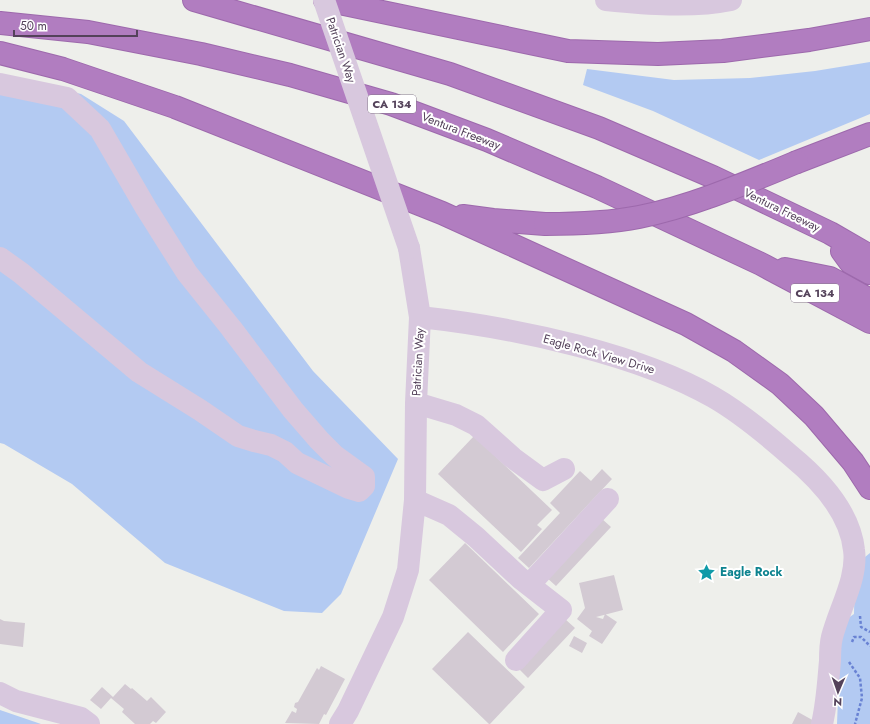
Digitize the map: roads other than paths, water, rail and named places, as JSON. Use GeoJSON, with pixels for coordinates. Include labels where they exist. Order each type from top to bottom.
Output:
{"type":"FeatureCollection","features":[{"type":"Feature","properties":{"kind":"highway","name":"Ventura Freeway"},"geometry":{"type":"LineString","coordinates":[[194,0],[450,74],[599,128],[712,177],[830,233],[870,256]]}},
{"type":"Feature","properties":{"kind":"highway"},"geometry":{"type":"LineString","coordinates":[[324,0],[568,51],[746,56],[830,49],[870,43]]}},
{"type":"Feature","properties":{"kind":"highway","name":"Ventura Freeway"},"geometry":{"type":"LineString","coordinates":[[0,22],[88,32],[201,54],[290,75],[391,104],[487,140],[597,187],[760,264],[870,322]]}},
{"type":"Feature","properties":{"kind":"highway"},"geometry":{"type":"LineString","coordinates":[[658,54],[723,51],[809,40],[870,29]]}},
{"type":"Feature","properties":{"kind":"highway"},"geometry":{"type":"LineString","coordinates":[[0,53],[63,69],[175,107],[442,213],[686,324],[734,351],[780,384],[814,416],[853,462],[870,488]]}},
{"type":"Feature","properties":{"kind":"highway"},"geometry":{"type":"LineString","coordinates":[[442,213],[493,220],[545,224],[590,223],[639,217],[708,198],[870,134]]}},
{"type":"Feature","properties":{"kind":"highway"},"geometry":{"type":"LineString","coordinates":[[830,233],[850,262],[870,273]]}},
{"type":"Feature","properties":{"kind":"highway"},"geometry":{"type":"LineString","coordinates":[[760,264],[830,278],[870,300]]}},
{"type":"Feature","properties":{"kind":"street","name":"Patrician Way"},"geometry":{"type":"LineString","coordinates":[[324,0],[409,248],[420,317],[416,403],[415,500],[408,570],[393,617],[348,712],[340,724]]}},
{"type":"Feature","properties":{"kind":"street"},"geometry":{"type":"LineString","coordinates":[[606,0],[640,4],[719,1]]}},
{"type":"Feature","properties":{"kind":"street"},"geometry":{"type":"LineString","coordinates":[[0,84],[67,98],[100,128],[146,208],[187,273],[293,410],[335,456],[364,477],[364,486],[359,491],[349,488],[297,462],[285,452],[271,445],[238,436],[200,410],[139,372],[0,258]]}},
{"type":"Feature","properties":{"kind":"street","name":"Eagle Rock View Drive"},"geometry":{"type":"LineString","coordinates":[[420,317],[469,322],[533,334],[611,355],[661,372],[713,397],[757,426],[806,468],[832,498],[847,524],[854,548],[856,565],[832,638],[826,710],[822,724]]}},
{"type":"Feature","properties":{"kind":"street"},"geometry":{"type":"LineString","coordinates":[[416,403],[456,415],[476,425],[513,458],[543,480],[564,469]]}},
{"type":"Feature","properties":{"kind":"street"},"geometry":{"type":"LineString","coordinates":[[530,585],[608,499]]}},
{"type":"Feature","properties":{"kind":"street"},"geometry":{"type":"LineString","coordinates":[[415,500],[449,515],[476,537],[520,578],[561,610],[516,660]]}},
{"type":"Feature","properties":{"kind":"street"},"geometry":{"type":"LineString","coordinates":[[0,693],[16,701],[81,718],[89,724]]}},
{"type":"Feature","properties":{"kind":"place","name":"Eagle Rock"},"geometry":{"type":"Point","coordinates":[707,572]}}]}
